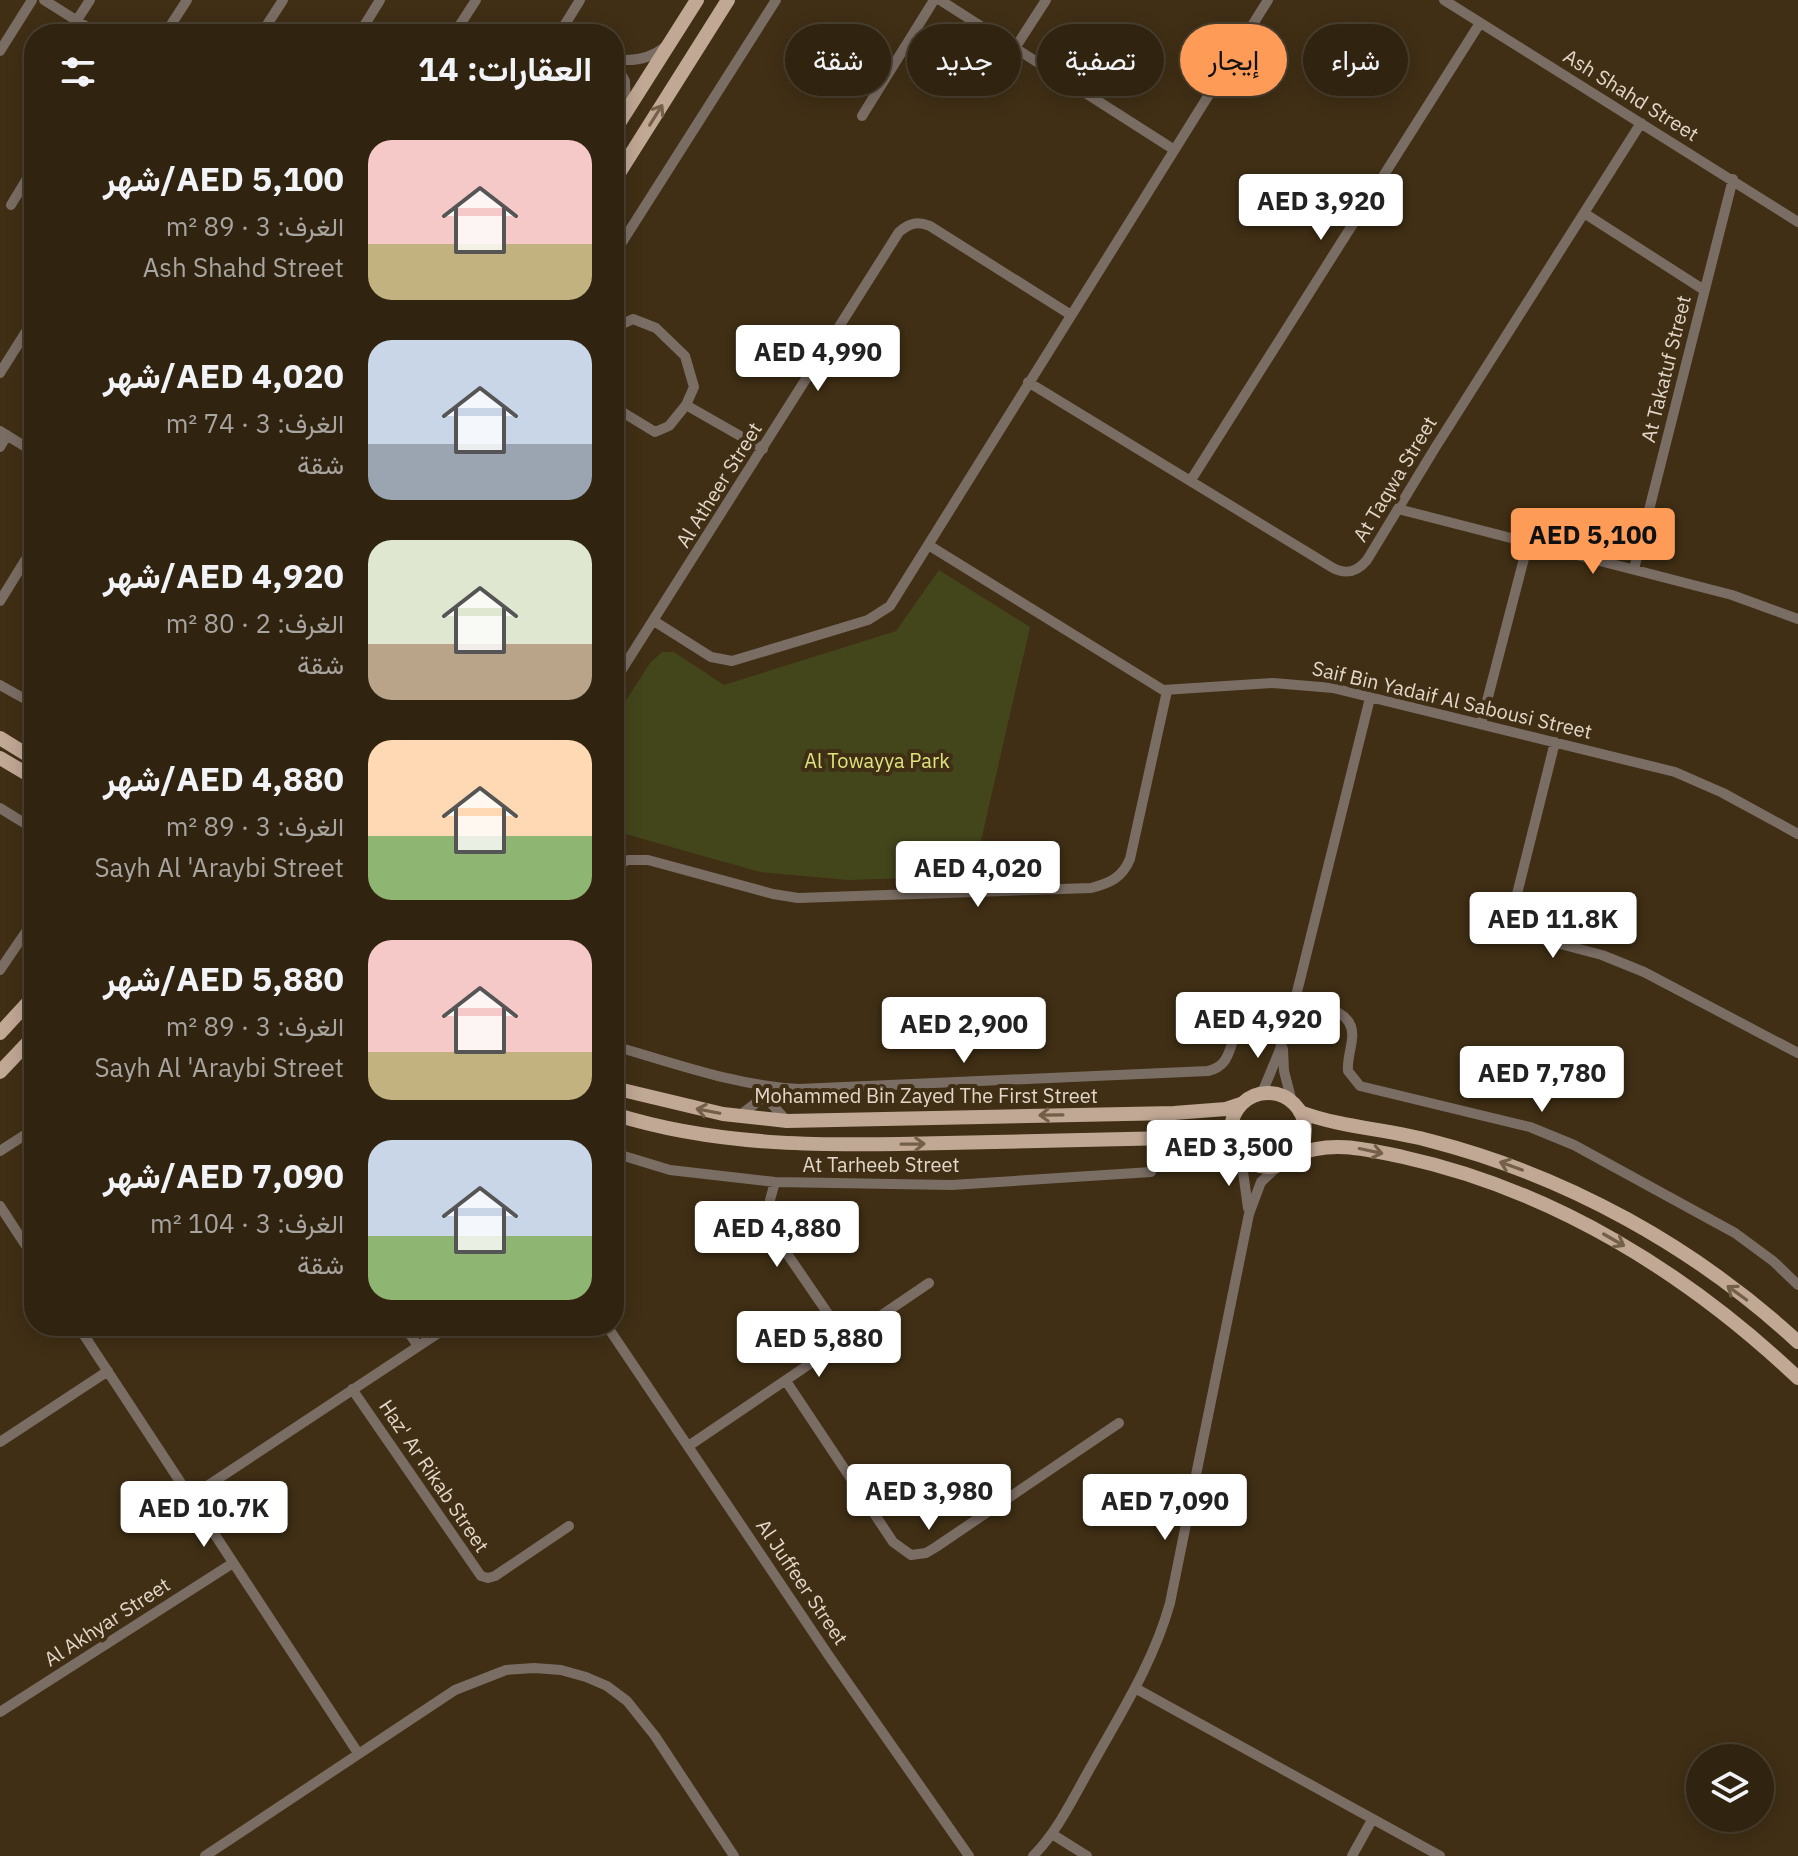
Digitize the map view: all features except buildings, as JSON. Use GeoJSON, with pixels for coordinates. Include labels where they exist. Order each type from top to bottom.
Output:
{"type":"FeatureCollection","features":[{"type":"Feature","properties":{"kind":"main road"},"geometry":{"type":"LineString","coordinates":[[625,114],[697,0]]}},
{"type":"Feature","properties":{"kind":"main road"},"geometry":{"type":"LineString","coordinates":[[624,165],[728,0]]}},
{"type":"Feature","properties":{"kind":"main road"},"geometry":{"type":"LineString","coordinates":[[0,738],[24,752]]}},
{"type":"Feature","properties":{"kind":"main road"},"geometry":{"type":"LineString","coordinates":[[4,760],[24,772]]}},
{"type":"Feature","properties":{"kind":"main road"},"geometry":{"type":"LineString","coordinates":[[4,760],[24,777]]}},
{"type":"Feature","properties":{"kind":"main road"},"geometry":{"type":"LineString","coordinates":[[0,1033],[24,1007]]}},
{"type":"Feature","properties":{"kind":"main road"},"geometry":{"type":"LineString","coordinates":[[0,1072],[24,1047]]}},
{"type":"Feature","properties":{"kind":"main road","name":"Mohammed Bin Zayed The First Street"},"geometry":{"type":"LineString","coordinates":[[624,1091],[671,1104],[787,1121],[1174,1113],[1226,1109],[1241,1104]]}},
{"type":"Feature","properties":{"kind":"main road"},"geometry":{"type":"LineString","coordinates":[[1238,1152],[1230,1125],[1241,1104],[1262,1093],[1283,1096],[1296,1107],[1326,1121],[1429,1140],[1473,1153],[1582,1196],[1666,1242],[1753,1304],[1798,1342]]}},
{"type":"Feature","properties":{"kind":"main road"},"geometry":{"type":"LineString","coordinates":[[1295,1155],[1305,1134],[1296,1107]]}},
{"type":"Feature","properties":{"kind":"main road"},"geometry":{"type":"LineString","coordinates":[[624,1116],[690,1132],[792,1144],[855,1146],[1172,1138],[1216,1142],[1238,1152],[1252,1165],[1265,1168],[1277,1167],[1295,1155],[1322,1147],[1354,1147],[1424,1162],[1530,1198],[1571,1216],[1685,1283],[1723,1311],[1798,1378]]}},
{"type":"Feature","properties":{"kind":"street"},"geometry":{"type":"LineString","coordinates":[[0,51],[32,0]]}},
{"type":"Feature","properties":{"kind":"street"},"geometry":{"type":"LineString","coordinates":[[44,0],[83,24]]}},
{"type":"Feature","properties":{"kind":"street"},"geometry":{"type":"LineString","coordinates":[[77,20],[90,0]]}},
{"type":"Feature","properties":{"kind":"street"},"geometry":{"type":"LineString","coordinates":[[171,24],[187,0]]}},
{"type":"Feature","properties":{"kind":"street"},"geometry":{"type":"LineString","coordinates":[[267,24],[283,0]]}},
{"type":"Feature","properties":{"kind":"street"},"geometry":{"type":"LineString","coordinates":[[365,24],[380,0]]}},
{"type":"Feature","properties":{"kind":"street"},"geometry":{"type":"LineString","coordinates":[[460,24],[476,0]]}},
{"type":"Feature","properties":{"kind":"street"},"geometry":{"type":"LineString","coordinates":[[565,24],[580,0]]}},
{"type":"Feature","properties":{"kind":"street"},"geometry":{"type":"LineString","coordinates":[[624,239],[776,0]]}},
{"type":"Feature","properties":{"kind":"street"},"geometry":{"type":"LineString","coordinates":[[862,116],[937,0],[976,24]]}},
{"type":"Feature","properties":{"kind":"street"},"geometry":{"type":"LineString","coordinates":[[1021,39],[1046,0]]}},
{"type":"Feature","properties":{"kind":"street"},"geometry":{"type":"LineString","coordinates":[[654,621],[711,657],[732,661],[875,617],[890,606],[1268,0]]}},
{"type":"Feature","properties":{"kind":"street","name":"Ash Shahd Street"},"geometry":{"type":"LineString","coordinates":[[1444,0],[1798,222]]}},
{"type":"Feature","properties":{"kind":"street"},"geometry":{"type":"LineString","coordinates":[[1191,480],[1480,23]]}},
{"type":"Feature","properties":{"kind":"street"},"geometry":{"type":"LineString","coordinates":[[624,61],[648,57],[669,43]]}},
{"type":"Feature","properties":{"kind":"street"},"geometry":{"type":"LineString","coordinates":[[1021,52],[1173,149]]}},
{"type":"Feature","properties":{"kind":"street"},"geometry":{"type":"LineString","coordinates":[[624,79],[628,94],[625,114]]}},
{"type":"Feature","properties":{"kind":"street","name":"At Taqwa Street"},"geometry":{"type":"LineString","coordinates":[[1028,382],[1341,572],[1360,568],[1641,123]]}},
{"type":"Feature","properties":{"kind":"street","name":"At Takatuf Street"},"geometry":{"type":"LineString","coordinates":[[1634,569],[1733,179]]}},
{"type":"Feature","properties":{"kind":"street"},"geometry":{"type":"LineString","coordinates":[[11,205],[24,184]]}},
{"type":"Feature","properties":{"kind":"street"},"geometry":{"type":"LineString","coordinates":[[1584,213],[1704,290]]}},
{"type":"Feature","properties":{"kind":"street","name":"Al Atheer Street"},"geometry":{"type":"LineString","coordinates":[[624,667],[899,232],[907,225],[919,222],[930,226],[1071,315]]}},
{"type":"Feature","properties":{"kind":"street"},"geometry":{"type":"LineString","coordinates":[[624,323],[633,319],[656,328],[685,356],[694,387],[686,405],[669,426],[655,432],[624,413]]}},
{"type":"Feature","properties":{"kind":"street"},"geometry":{"type":"LineString","coordinates":[[0,373],[24,335]]}},
{"type":"Feature","properties":{"kind":"street"},"geometry":{"type":"LineString","coordinates":[[686,405],[763,449]]}},
{"type":"Feature","properties":{"kind":"street"},"geometry":{"type":"LineString","coordinates":[[0,447],[4,433],[24,446]]}},
{"type":"Feature","properties":{"kind":"street"},"geometry":{"type":"LineString","coordinates":[[1398,509],[1732,595],[1798,619]]}},
{"type":"Feature","properties":{"kind":"street"},"geometry":{"type":"LineString","coordinates":[[1481,724],[1528,543]]}},
{"type":"Feature","properties":{"kind":"street"},"geometry":{"type":"LineString","coordinates":[[624,862],[648,860],[798,898],[1091,888],[1107,884],[1122,874],[1130,859],[1167,691],[930,546]]}},
{"type":"Feature","properties":{"kind":"street"},"geometry":{"type":"LineString","coordinates":[[0,601],[24,562]]}},
{"type":"Feature","properties":{"kind":"street","name":"Saif Bin Yadaif Al Sabousi Street"},"geometry":{"type":"LineString","coordinates":[[1167,691],[1234,685],[1309,684],[1675,772],[1723,793],[1798,834]]}},
{"type":"Feature","properties":{"kind":"street"},"geometry":{"type":"LineString","coordinates":[[0,685],[24,696]]}},
{"type":"Feature","properties":{"kind":"street"},"geometry":{"type":"LineString","coordinates":[[1262,1093],[1284,1039],[1295,1000],[1370,698]]}},
{"type":"Feature","properties":{"kind":"street"},"geometry":{"type":"LineString","coordinates":[[1555,742],[1513,910],[1513,918],[1519,929],[1526,935],[1602,955],[1644,972],[1798,1053]]}},
{"type":"Feature","properties":{"kind":"street"},"geometry":{"type":"LineString","coordinates":[[0,808],[24,823]]}},
{"type":"Feature","properties":{"kind":"street"},"geometry":{"type":"LineString","coordinates":[[0,970],[24,935]]}},
{"type":"Feature","properties":{"kind":"street"},"geometry":{"type":"LineString","coordinates":[[1295,1000],[1340,1013],[1348,1020],[1352,1037],[1348,1071],[1360,1086],[1530,1127],[1574,1145],[1735,1233],[1773,1261],[1798,1285]]}},
{"type":"Feature","properties":{"kind":"street"},"geometry":{"type":"LineString","coordinates":[[624,1049],[767,1089],[799,1089],[1208,1071],[1225,1063],[1233,1038],[1242,1030],[1252,1028],[1284,1039]]}},
{"type":"Feature","properties":{"kind":"street"},"geometry":{"type":"LineString","coordinates":[[1284,1039],[1284,1071],[1296,1107]]}},
{"type":"Feature","properties":{"kind":"street"},"geometry":{"type":"LineString","coordinates":[[739,1116],[755,1106],[767,1089]]}},
{"type":"Feature","properties":{"kind":"street"},"geometry":{"type":"LineString","coordinates":[[767,1089],[769,1101],[787,1121]]}},
{"type":"Feature","properties":{"kind":"street"},"geometry":{"type":"LineString","coordinates":[[0,1151],[24,1135]]}},
{"type":"Feature","properties":{"kind":"street"},"geometry":{"type":"LineString","coordinates":[[1238,1152],[1249,1214]]}},
{"type":"Feature","properties":{"kind":"street","name":"At Tarheeb Street"},"geometry":{"type":"LineString","coordinates":[[624,1156],[670,1170],[775,1182],[952,1185],[1151,1172]]}},
{"type":"Feature","properties":{"kind":"street"},"geometry":{"type":"LineString","coordinates":[[1033,1856],[1052,1834],[1161,1636],[1249,1214],[1261,1182],[1277,1167]]}},
{"type":"Feature","properties":{"kind":"street"},"geometry":{"type":"LineString","coordinates":[[775,1182],[770,1200],[777,1239],[846,1340]]}},
{"type":"Feature","properties":{"kind":"street"},"geometry":{"type":"LineString","coordinates":[[0,1206],[24,1243]]}},
{"type":"Feature","properties":{"kind":"street"},"geometry":{"type":"LineString","coordinates":[[690,1445],[929,1283]]}},
{"type":"Feature","properties":{"kind":"street"},"geometry":{"type":"LineString","coordinates":[[85,1336],[358,1753]]}},
{"type":"Feature","properties":{"kind":"street"},"geometry":{"type":"LineString","coordinates":[[411,1336],[418,1346]]}},
{"type":"Feature","properties":{"kind":"street"},"geometry":{"type":"LineString","coordinates":[[192,1496],[434,1336]]}},
{"type":"Feature","properties":{"kind":"street","name":"Al Juffeer Street"},"geometry":{"type":"LineString","coordinates":[[614,1336],[829,1656],[969,1856]]}},
{"type":"Feature","properties":{"kind":"street"},"geometry":{"type":"LineString","coordinates":[[0,1442],[108,1371]]}},
{"type":"Feature","properties":{"kind":"street"},"geometry":{"type":"LineString","coordinates":[[786,1381],[893,1542],[911,1555],[926,1553],[936,1547],[1119,1423]]}},
{"type":"Feature","properties":{"kind":"street","name":"Haz' Ar Rikab Street"},"geometry":{"type":"LineString","coordinates":[[352,1389],[481,1576],[495,1576],[569,1526]]}},
{"type":"Feature","properties":{"kind":"street","name":"Al Akhyar Street"},"geometry":{"type":"LineString","coordinates":[[0,1712],[233,1563]]}},
{"type":"Feature","properties":{"kind":"street"},"geometry":{"type":"LineString","coordinates":[[205,1856],[432,1703],[477,1680],[506,1670],[534,1668],[561,1670],[586,1677],[607,1686],[627,1701],[734,1856]]}},
{"type":"Feature","properties":{"kind":"street"},"geometry":{"type":"LineString","coordinates":[[1135,1688],[1440,1856]]}},
{"type":"Feature","properties":{"kind":"street"},"geometry":{"type":"LineString","coordinates":[[1352,1856],[1372,1820]]}},
{"type":"Feature","properties":{"kind":"street"},"geometry":{"type":"LineString","coordinates":[[1052,1834],[1087,1856]]}},
{"type":"Feature","properties":{"kind":"green space","name":"Al Towayya Park"},"geometry":{"type":"Polygon","coordinates":[[[939,570],[1030,627],[973,876],[847,880],[760,872],[624,834],[624,703],[650,663],[662,652],[674,652],[724,685],[896,631],[939,570]]]}}]}
